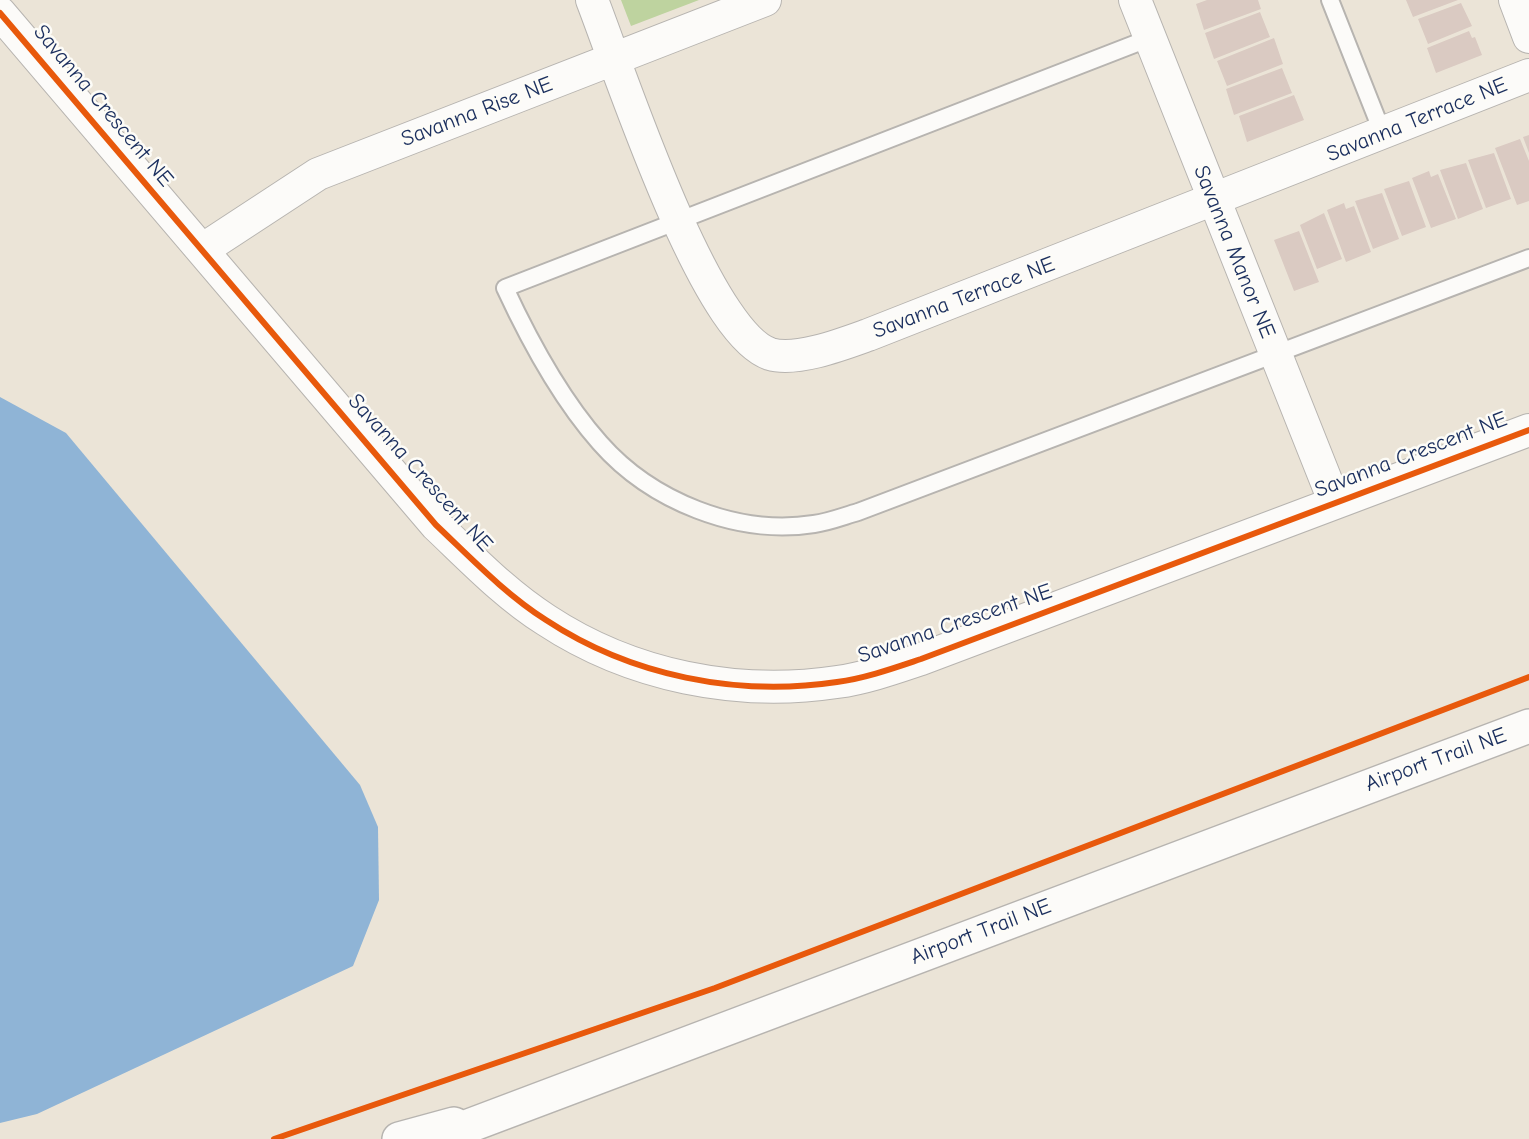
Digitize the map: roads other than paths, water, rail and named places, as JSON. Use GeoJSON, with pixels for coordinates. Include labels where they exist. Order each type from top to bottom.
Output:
{"type":"FeatureCollection","features":[{"type":"Feature","properties":{"kind":"main road","name":"Airport Trail NE"},"geometry":{"type":"LineString","coordinates":[[434,1139],[1529,726]]}},
{"type":"Feature","properties":{"kind":"main road"},"geometry":{"type":"LineString","coordinates":[[399,1139],[522,1106]]}},
{"type":"Feature","properties":{"kind":"street","name":"Savanna Terrace NE"},"geometry":{"type":"LineString","coordinates":[[592,0],[677,219],[706,282],[722,308],[759,350],[773,355],[829,348],[868,335],[1529,75]]}},
{"type":"Feature","properties":{"kind":"street","name":"Savanna Rise NE"},"geometry":{"type":"LineString","coordinates":[[202,250],[318,174],[765,0]]}},
{"type":"Feature","properties":{"kind":"street","name":"Savanna Manor NE"},"geometry":{"type":"LineString","coordinates":[[1135,0],[1335,503]]}},
{"type":"Feature","properties":{"kind":"street"},"geometry":{"type":"LineString","coordinates":[[1515,0],[1529,37]]}},
{"type":"Feature","properties":{"kind":"street","name":"Savanna Crescent NE"},"geometry":{"type":"LineString","coordinates":[[0,13],[436,525],[494,579],[545,620],[591,646],[630,663],[721,684],[764,687],[840,682],[880,672],[921,659],[1529,430]]}},
{"type":"Feature","properties":{"kind":"lane"},"geometry":{"type":"LineString","coordinates":[[1330,0],[1383,134]]}},
{"type":"Feature","properties":{"kind":"lane"},"geometry":{"type":"LineString","coordinates":[[1150,38],[677,219],[505,288],[540,357],[571,407],[601,445],[641,479],[686,506],[729,521],[775,526],[814,524],[858,512],[1529,258]]}},
{"type":"Feature","properties":{"kind":"water"},"geometry":{"type":"Polygon","coordinates":[[[0,397],[66,433],[360,785],[378,827],[379,900],[353,966],[37,1114],[0,1123],[0,397]]]}}]}
